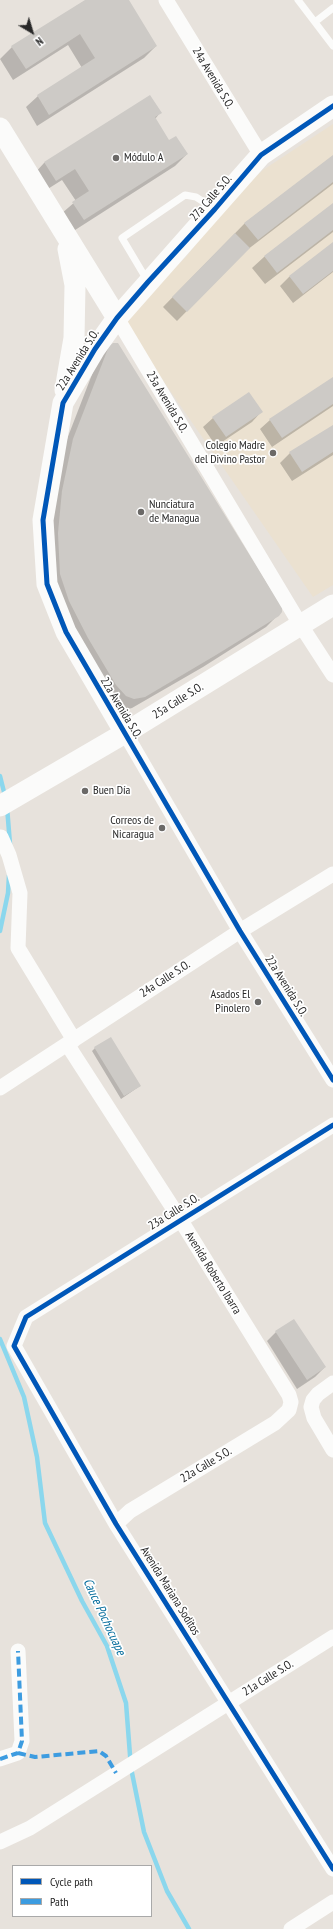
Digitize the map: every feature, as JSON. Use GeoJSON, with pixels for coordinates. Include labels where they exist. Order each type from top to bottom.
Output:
{"type":"FeatureCollection","features":[{"type":"Feature","properties":{"kind":"street","name":"24a Avenida S.O."},"geometry":{"type":"LineString","coordinates":[[166,0],[261,155]]}},
{"type":"Feature","properties":{"kind":"street","name":"27a Calle S.O."},"geometry":{"type":"LineString","coordinates":[[117,318],[215,209],[261,155],[333,106]]}},
{"type":"Feature","properties":{"kind":"street","name":"23a Avenida S.O."},"geometry":{"type":"LineString","coordinates":[[0,128],[117,318],[300,624],[333,675]]}},
{"type":"Feature","properties":{"kind":"street"},"geometry":{"type":"LineString","coordinates":[[63,403],[74,338],[75,285],[65,235]]}},
{"type":"Feature","properties":{"kind":"street","name":"22a Avenida S.O."},"geometry":{"type":"LineString","coordinates":[[117,318],[95,349],[63,403],[43,520],[47,584],[66,632],[240,931],[333,1080]]}},
{"type":"Feature","properties":{"kind":"street","name":"25a Calle S.O."},"geometry":{"type":"LineString","coordinates":[[0,806],[125,733],[333,605]]}},
{"type":"Feature","properties":{"kind":"street","name":"Avenida Roberto Ibarra"},"geometry":{"type":"LineString","coordinates":[[1,837],[9,855],[20,893],[18,948],[71,1042],[289,1394],[291,1402]]}},
{"type":"Feature","properties":{"kind":"street","name":"24a Calle S.O."},"geometry":{"type":"LineString","coordinates":[[0,1088],[240,931],[333,874]]}},
{"type":"Feature","properties":{"kind":"street","name":"23a Calle S.O."},"geometry":{"type":"LineString","coordinates":[[26,1317],[180,1219],[333,1125]]}},
{"type":"Feature","properties":{"kind":"street","name":"Avenida Mariana Soditos"},"geometry":{"type":"LineString","coordinates":[[26,1317],[14,1346],[116,1524],[333,1869]]}},
{"type":"Feature","properties":{"kind":"street"},"geometry":{"type":"LineString","coordinates":[[333,1383],[318,1394],[310,1407],[314,1418],[333,1450]]}},
{"type":"Feature","properties":{"kind":"street","name":"22a Calle S.O."},"geometry":{"type":"LineString","coordinates":[[116,1524],[130,1511],[275,1423],[289,1410],[291,1402]]}},
{"type":"Feature","properties":{"kind":"street","name":"21a Calle S.O."},"geometry":{"type":"LineString","coordinates":[[0,1842],[30,1828],[333,1637]]}},
{"type":"Feature","properties":{"kind":"street"},"geometry":{"type":"LineString","coordinates":[[0,1759],[18,1753],[22,1742],[18,1651]]}},
{"type":"Feature","properties":{"kind":"street"},"geometry":{"type":"LineString","coordinates":[[291,1929],[333,1902]]}},
{"type":"Feature","properties":{"kind":"lane"},"geometry":{"type":"LineString","coordinates":[[298,0],[333,46]]}},
{"type":"Feature","properties":{"kind":"lane"},"geometry":{"type":"LineString","coordinates":[[315,22],[333,8]]}},
{"type":"Feature","properties":{"kind":"lane"},"geometry":{"type":"LineString","coordinates":[[148,282],[122,238],[185,195],[196,197],[215,209]]}},
{"type":"Feature","properties":{"kind":"shaded area","name":"Colegio Madre del Divino Pastor"},"geometry":{"type":"Polygon","coordinates":[[[333,124],[333,585],[313,597],[121,320],[186,257],[229,202],[263,170],[333,124]]]}},
{"type":"Feature","properties":{"kind":"building"},"geometry":{"type":"Polygon","coordinates":[[[85,0],[129,0],[157,46],[49,115],[37,95],[95,58],[80,34],[26,69],[11,46],[85,0]]]}},
{"type":"Feature","properties":{"kind":"building","name":"Módulo A"},"geometry":{"type":"Polygon","coordinates":[[[150,95],[162,113],[155,117],[169,140],[176,136],[188,154],[84,220],[72,202],[89,191],[75,169],[56,181],[44,162],[150,95]]]}},
{"type":"Feature","properties":{"kind":"building"},"geometry":{"type":"Polygon","coordinates":[[[333,155],[333,182],[258,240],[244,223],[333,155]]]}},
{"type":"Feature","properties":{"kind":"building"},"geometry":{"type":"Polygon","coordinates":[[[333,203],[333,230],[277,273],[264,256],[333,203]]]}},
{"type":"Feature","properties":{"kind":"building"},"geometry":{"type":"Polygon","coordinates":[[[235,233],[250,248],[187,312],[172,297],[235,233]]]}},
{"type":"Feature","properties":{"kind":"building"},"geometry":{"type":"Polygon","coordinates":[[[333,242],[333,271],[303,294],[289,276],[333,242]]]}},
{"type":"Feature","properties":{"kind":"building","name":"Nunciatura de Managua"},"geometry":{"type":"Polygon","coordinates":[[[113,343],[118,343],[282,607],[282,612],[279,616],[145,697],[134,699],[126,696],[116,685],[88,638],[69,601],[60,574],[58,533],[62,491],[73,439],[109,346],[113,343]]]}},
{"type":"Feature","properties":{"kind":"building"},"geometry":{"type":"Polygon","coordinates":[[[333,377],[333,404],[282,438],[269,419],[333,377]]]}},
{"type":"Feature","properties":{"kind":"building"},"geometry":{"type":"Polygon","coordinates":[[[249,392],[263,412],[226,437],[212,417],[249,392]]]}},
{"type":"Feature","properties":{"kind":"building"},"geometry":{"type":"Polygon","coordinates":[[[333,425],[333,452],[302,472],[289,452],[333,425]]]}},
{"type":"Feature","properties":{"kind":"building"},"geometry":{"type":"Polygon","coordinates":[[[111,1037],[141,1086],[124,1096],[94,1047],[111,1037]]]}},
{"type":"Feature","properties":{"kind":"building"},"geometry":{"type":"Polygon","coordinates":[[[294,1319],[326,1367],[307,1380],[275,1331],[294,1319]]]}},
{"type":"Feature","properties":{"kind":"waterway","name":"Cauce Pochocuape"},"geometry":{"type":"LineString","coordinates":[[0,776],[5,796]]}},
{"type":"Feature","properties":{"kind":"waterway","name":"Cauce Pochocuape"},"geometry":{"type":"LineString","coordinates":[[7,807],[10,844]]}},
{"type":"Feature","properties":{"kind":"waterway","name":"Cauce Pochocuape"},"geometry":{"type":"LineString","coordinates":[[0,931],[8,893],[9,875]]}},
{"type":"Feature","properties":{"kind":"waterway","name":"Cauce Pochocuape"},"geometry":{"type":"LineString","coordinates":[[0,1339],[24,1397],[37,1457],[45,1523],[82,1601],[107,1646],[126,1703],[131,1768],[144,1832],[167,1891],[189,1929]]}},
{"type":"Feature","properties":{"kind":"marked path"},"geometry":{"type":"LineString","coordinates":[[0,1759],[18,1753],[22,1741],[18,1651]]}},
{"type":"Feature","properties":{"kind":"marked path"},"geometry":{"type":"LineString","coordinates":[[18,1753],[35,1757],[99,1751],[106,1756],[116,1773]]}},
{"type":"Feature","properties":{"kind":"cycle path"},"geometry":{"type":"LineString","coordinates":[[333,106],[261,155],[215,209],[117,318],[95,349],[63,403],[43,520],[47,584],[66,632],[240,931],[333,1080]]}},
{"type":"Feature","properties":{"kind":"cycle path"},"geometry":{"type":"LineString","coordinates":[[333,1125],[26,1317],[14,1346],[116,1524],[333,1869]]}},
{"type":"Feature","properties":{"kind":"place","name":"Módulo A"},"geometry":{"type":"Point","coordinates":[116,158]}},
{"type":"Feature","properties":{"kind":"place","name":"Colegio Madre del Divino Pastor"},"geometry":{"type":"Point","coordinates":[273,453]}},
{"type":"Feature","properties":{"kind":"place","name":"Nunciatura de Managua"},"geometry":{"type":"Point","coordinates":[141,512]}},
{"type":"Feature","properties":{"kind":"place","name":"Buen Día"},"geometry":{"type":"Point","coordinates":[85,791]}},
{"type":"Feature","properties":{"kind":"place","name":"Correos de Nicaragua"},"geometry":{"type":"Point","coordinates":[162,828]}},
{"type":"Feature","properties":{"kind":"place","name":"Asados El Pinolero"},"geometry":{"type":"Point","coordinates":[258,1002]}}]}
